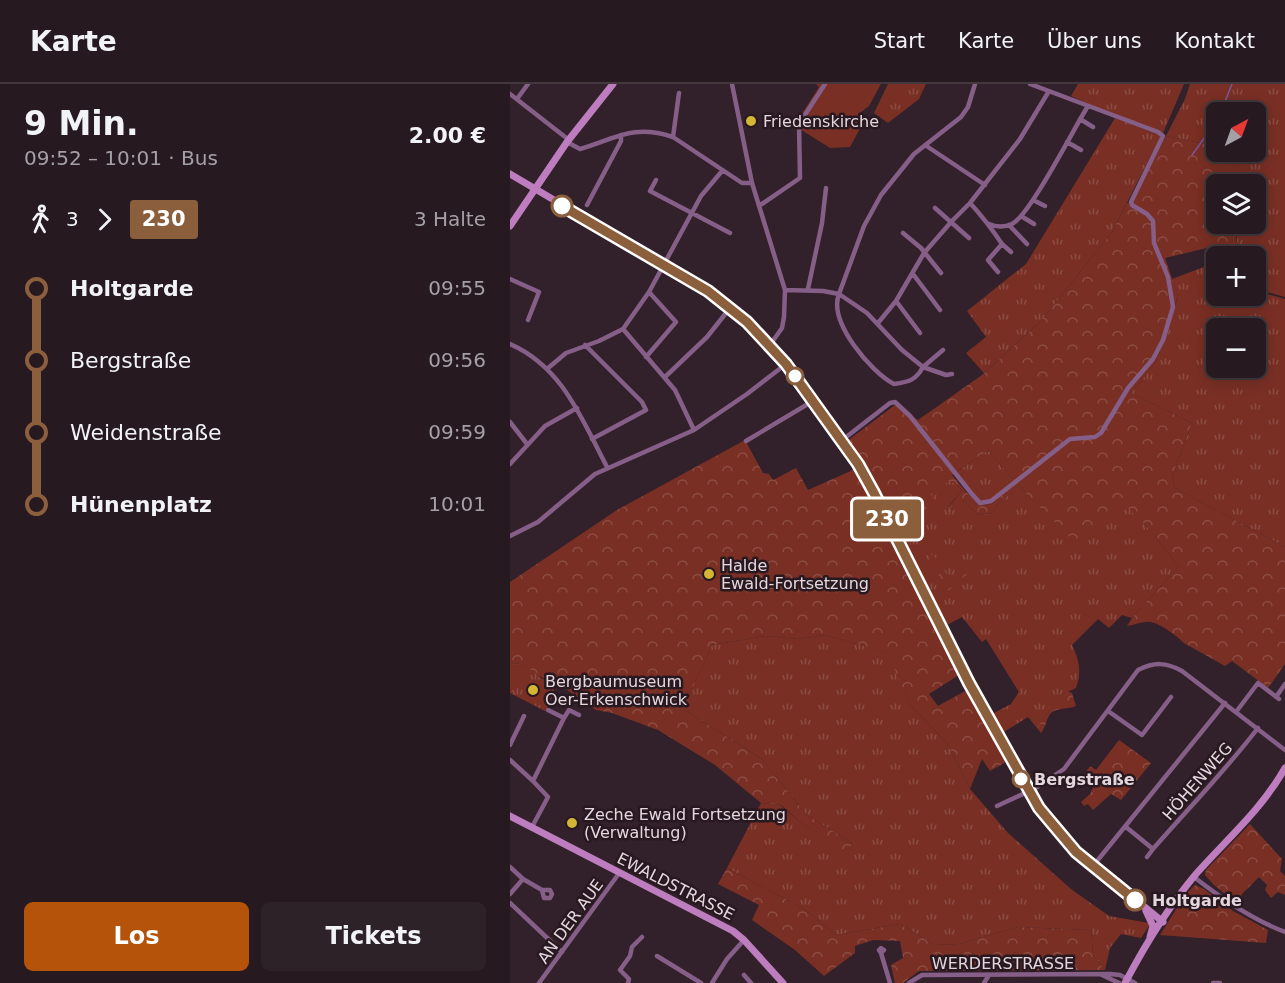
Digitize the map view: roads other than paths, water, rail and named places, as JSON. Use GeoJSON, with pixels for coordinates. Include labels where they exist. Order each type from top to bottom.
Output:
{"type":"FeatureCollection","features":[{"type":"Feature","properties":{"kind":"street"},"geometry":{"type":"LineString","coordinates":[[517,99],[528,84]]}},
{"type":"Feature","properties":{"kind":"street"},"geometry":{"type":"LineString","coordinates":[[510,226],[568,141],[613,84]]}},
{"type":"Feature","properties":{"kind":"street"},"geometry":{"type":"LineString","coordinates":[[732,84],[752,183],[785,290],[782,328],[770,345]]}},
{"type":"Feature","properties":{"kind":"street"},"geometry":{"type":"LineString","coordinates":[[759,206],[800,178],[800,124],[825,84]]}},
{"type":"Feature","properties":{"kind":"street"},"geometry":{"type":"LineString","coordinates":[[943,351],[923,367],[918,376],[909,382],[894,384],[876,372],[861,356],[844,328],[836,301],[864,226],[877,201],[904,165],[961,117],[968,107],[975,84]]}},
{"type":"Feature","properties":{"kind":"street"},"geometry":{"type":"LineString","coordinates":[[841,441],[890,403],[895,402],[910,416],[970,493],[983,504],[991,501],[1070,439],[1095,437],[1101,433],[1128,388],[1153,359],[1163,340],[1173,307],[1168,277],[1154,243],[1154,221],[1131,202],[1163,136],[1158,132],[1030,84]]}},
{"type":"Feature","properties":{"kind":"street"},"geometry":{"type":"LineString","coordinates":[[878,322],[896,301],[924,254],[970,203],[1020,139],[1049,91]]}},
{"type":"Feature","properties":{"kind":"street"},"geometry":{"type":"LineString","coordinates":[[673,137],[679,93]]}},
{"type":"Feature","properties":{"kind":"street"},"geometry":{"type":"LineString","coordinates":[[510,94],[580,149],[631,132],[662,133],[673,137],[742,183],[752,183]]}},
{"type":"Feature","properties":{"kind":"street"},"geometry":{"type":"LineString","coordinates":[[970,203],[989,224],[995,226],[1009,225],[1021,216],[1034,200],[1088,106]]}},
{"type":"Feature","properties":{"kind":"street"},"geometry":{"type":"LineString","coordinates":[[1080,119],[1094,127]]}},
{"type":"Feature","properties":{"kind":"street"},"geometry":{"type":"LineString","coordinates":[[587,205],[621,141],[621,135]]}},
{"type":"Feature","properties":{"kind":"street"},"geometry":{"type":"LineString","coordinates":[[1067,142],[1081,150]]}},
{"type":"Feature","properties":{"kind":"street"},"geometry":{"type":"LineString","coordinates":[[925,145],[985,185]]}},
{"type":"Feature","properties":{"kind":"street"},"geometry":{"type":"LineString","coordinates":[[547,369],[566,353],[621,330],[649,292],[701,196],[722,171]]}},
{"type":"Feature","properties":{"kind":"street"},"geometry":{"type":"LineString","coordinates":[[510,174],[708,291],[770,345],[858,464],[950,647],[1028,792],[1056,831],[1092,866],[1161,924]]}},
{"type":"Feature","properties":{"kind":"street"},"geometry":{"type":"LineString","coordinates":[[656,180],[650,191],[730,233]]}},
{"type":"Feature","properties":{"kind":"street"},"geometry":{"type":"LineString","coordinates":[[808,289],[822,223],[826,188]]}},
{"type":"Feature","properties":{"kind":"street"},"geometry":{"type":"LineString","coordinates":[[1034,200],[1044,207]]}},
{"type":"Feature","properties":{"kind":"street"},"geometry":{"type":"LineString","coordinates":[[935,208],[969,238]]}},
{"type":"Feature","properties":{"kind":"street"},"geometry":{"type":"LineString","coordinates":[[1021,216],[1034,224]]}},
{"type":"Feature","properties":{"kind":"street"},"geometry":{"type":"LineString","coordinates":[[989,224],[990,230],[1011,252]]}},
{"type":"Feature","properties":{"kind":"street"},"geometry":{"type":"LineString","coordinates":[[1009,225],[1027,244]]}},
{"type":"Feature","properties":{"kind":"street"},"geometry":{"type":"LineString","coordinates":[[903,233],[921,248],[941,273]]}},
{"type":"Feature","properties":{"kind":"street"},"geometry":{"type":"LineString","coordinates":[[998,272],[988,260],[1002,244]]}},
{"type":"Feature","properties":{"kind":"street"},"geometry":{"type":"LineString","coordinates":[[913,274],[940,310]]}},
{"type":"Feature","properties":{"kind":"street"},"geometry":{"type":"LineString","coordinates":[[510,279],[539,292],[528,320]]}},
{"type":"Feature","properties":{"kind":"street"},"geometry":{"type":"LineString","coordinates":[[785,290],[808,289],[839,294],[878,322],[902,350],[923,367],[946,375],[952,374]]}},
{"type":"Feature","properties":{"kind":"street"},"geometry":{"type":"LineString","coordinates":[[646,357],[676,322],[649,292]]}},
{"type":"Feature","properties":{"kind":"street"},"geometry":{"type":"LineString","coordinates":[[896,301],[920,333]]}},
{"type":"Feature","properties":{"kind":"street"},"geometry":{"type":"LineString","coordinates":[[665,378],[707,337],[730,308]]}},
{"type":"Feature","properties":{"kind":"street"},"geometry":{"type":"LineString","coordinates":[[621,330],[665,378],[684,405],[694,430]]}},
{"type":"Feature","properties":{"kind":"street"},"geometry":{"type":"LineString","coordinates":[[510,344],[547,369],[567,390],[607,467]]}},
{"type":"Feature","properties":{"kind":"street"},"geometry":{"type":"LineString","coordinates":[[585,345],[642,402],[645,410],[592,439]]}},
{"type":"Feature","properties":{"kind":"street"},"geometry":{"type":"LineString","coordinates":[[510,536],[538,522],[582,483],[607,467],[694,430],[786,364]]}},
{"type":"Feature","properties":{"kind":"street"},"geometry":{"type":"LineString","coordinates":[[746,441],[813,401]]}},
{"type":"Feature","properties":{"kind":"street"},"geometry":{"type":"LineString","coordinates":[[510,464],[527,444],[553,421],[577,408]]}},
{"type":"Feature","properties":{"kind":"street"},"geometry":{"type":"LineString","coordinates":[[510,422],[527,444]]}},
{"type":"Feature","properties":{"kind":"street"},"geometry":{"type":"LineString","coordinates":[[997,806],[1028,792],[1064,769],[1138,670],[1158,663],[1170,665],[1182,671],[1285,750]]}},
{"type":"Feature","properties":{"kind":"street"},"geometry":{"type":"LineString","coordinates":[[1236,712],[1258,683],[1277,698],[1285,684]]}},
{"type":"Feature","properties":{"kind":"street"},"geometry":{"type":"LineString","coordinates":[[1108,711],[1142,735],[1171,697]]}},
{"type":"Feature","properties":{"kind":"street"},"geometry":{"type":"LineString","coordinates":[[1092,866],[1225,703]]}},
{"type":"Feature","properties":{"kind":"street"},"geometry":{"type":"LineString","coordinates":[[548,710],[564,718]]}},
{"type":"Feature","properties":{"kind":"street"},"geometry":{"type":"LineString","coordinates":[[533,781],[569,710],[579,715]]}},
{"type":"Feature","properties":{"kind":"street"},"geometry":{"type":"LineString","coordinates":[[510,745],[524,716]]}},
{"type":"Feature","properties":{"kind":"street"},"geometry":{"type":"LineString","coordinates":[[514,721],[520,724]]}},
{"type":"Feature","properties":{"kind":"street","name":"HÖHENWEG"},"geometry":{"type":"LineString","coordinates":[[1147,857],[1220,775],[1258,728]]}},
{"type":"Feature","properties":{"kind":"street"},"geometry":{"type":"LineString","coordinates":[[510,760],[548,797],[532,827]]}},
{"type":"Feature","properties":{"kind":"street"},"geometry":{"type":"LineString","coordinates":[[1126,981],[1147,945],[1194,877],[1263,802],[1285,768]]}},
{"type":"Feature","properties":{"kind":"street","name":"EWALDSTRASSE"},"geometry":{"type":"LineString","coordinates":[[510,817],[727,928],[744,940],[783,983]]}},
{"type":"Feature","properties":{"kind":"street"},"geometry":{"type":"LineString","coordinates":[[1126,826],[1153,849]]}},
{"type":"Feature","properties":{"kind":"street"},"geometry":{"type":"LineString","coordinates":[[510,867],[523,879],[542,890]]}},
{"type":"Feature","properties":{"kind":"street","name":"AN DER AUE"},"geometry":{"type":"LineString","coordinates":[[539,983],[620,872]]}},
{"type":"Feature","properties":{"kind":"street"},"geometry":{"type":"LineString","coordinates":[[1194,877],[1241,911],[1285,932]]}},
{"type":"Feature","properties":{"kind":"street"},"geometry":{"type":"LineString","coordinates":[[510,894],[523,879]]}},
{"type":"Feature","properties":{"kind":"street"},"geometry":{"type":"LineString","coordinates":[[510,903],[562,952]]}},
{"type":"Feature","properties":{"kind":"street"},"geometry":{"type":"LineString","coordinates":[[1142,906],[1161,924]]}},
{"type":"Feature","properties":{"kind":"street"},"geometry":{"type":"LineString","coordinates":[[1147,945],[1153,926],[1149,915]]}},
{"type":"Feature","properties":{"kind":"street"},"geometry":{"type":"LineString","coordinates":[[628,983],[629,979],[620,970],[630,956],[632,947],[642,937]]}},
{"type":"Feature","properties":{"kind":"street"},"geometry":{"type":"LineString","coordinates":[[712,983],[727,959],[744,940]]}},
{"type":"Feature","properties":{"kind":"street"},"geometry":{"type":"LineString","coordinates":[[881,953],[890,983]]}},
{"type":"Feature","properties":{"kind":"street"},"geometry":{"type":"LineString","coordinates":[[657,956],[701,983]]}},
{"type":"Feature","properties":{"kind":"street","name":"WERDERSTRASSE"},"geometry":{"type":"LineString","coordinates":[[1100,974],[1119,983]]}},
{"type":"Feature","properties":{"kind":"street","name":"WERDERSTRASSE"},"geometry":{"type":"LineString","coordinates":[[909,983],[922,975],[1110,974],[1135,983]]}},
{"type":"Feature","properties":{"kind":"street"},"geometry":{"type":"LineString","coordinates":[[744,975],[751,983]]}},
{"type":"Feature","properties":{"kind":"street"},"geometry":{"type":"LineString","coordinates":[[984,983],[989,975]]}},
{"type":"Feature","properties":{"kind":"street"},"geometry":{"type":"LineString","coordinates":[[1213,983],[1220,983]]}},
{"type":"Feature","properties":{"kind":"waterway"},"geometry":{"type":"LineString","coordinates":[[1225,102],[1232,84]]}},
{"type":"Feature","properties":{"kind":"waterway"},"geometry":{"type":"LineString","coordinates":[[1192,155],[1206,136]]}},
{"type":"Feature","properties":{"kind":"place","name":"Friedenskirche"},"geometry":{"type":"Point","coordinates":[751,121]}},
{"type":"Feature","properties":{"kind":"place","name":"Halde Ewald-Fortsetzung"},"geometry":{"type":"Point","coordinates":[709,574]}},
{"type":"Feature","properties":{"kind":"place","name":"Bergbaumuseum Oer-Erkenschwick"},"geometry":{"type":"Point","coordinates":[533,690]}},
{"type":"Feature","properties":{"kind":"place","name":"Bergstraße"},"geometry":{"type":"Point","coordinates":[1021,779]}},
{"type":"Feature","properties":{"kind":"place","name":"Zeche Ewald Fortsetzung (Verwaltung)"},"geometry":{"type":"Point","coordinates":[572,823]}},
{"type":"Feature","properties":{"kind":"place","name":"Holtgarde"},"geometry":{"type":"Point","coordinates":[1135,900]}}]}
